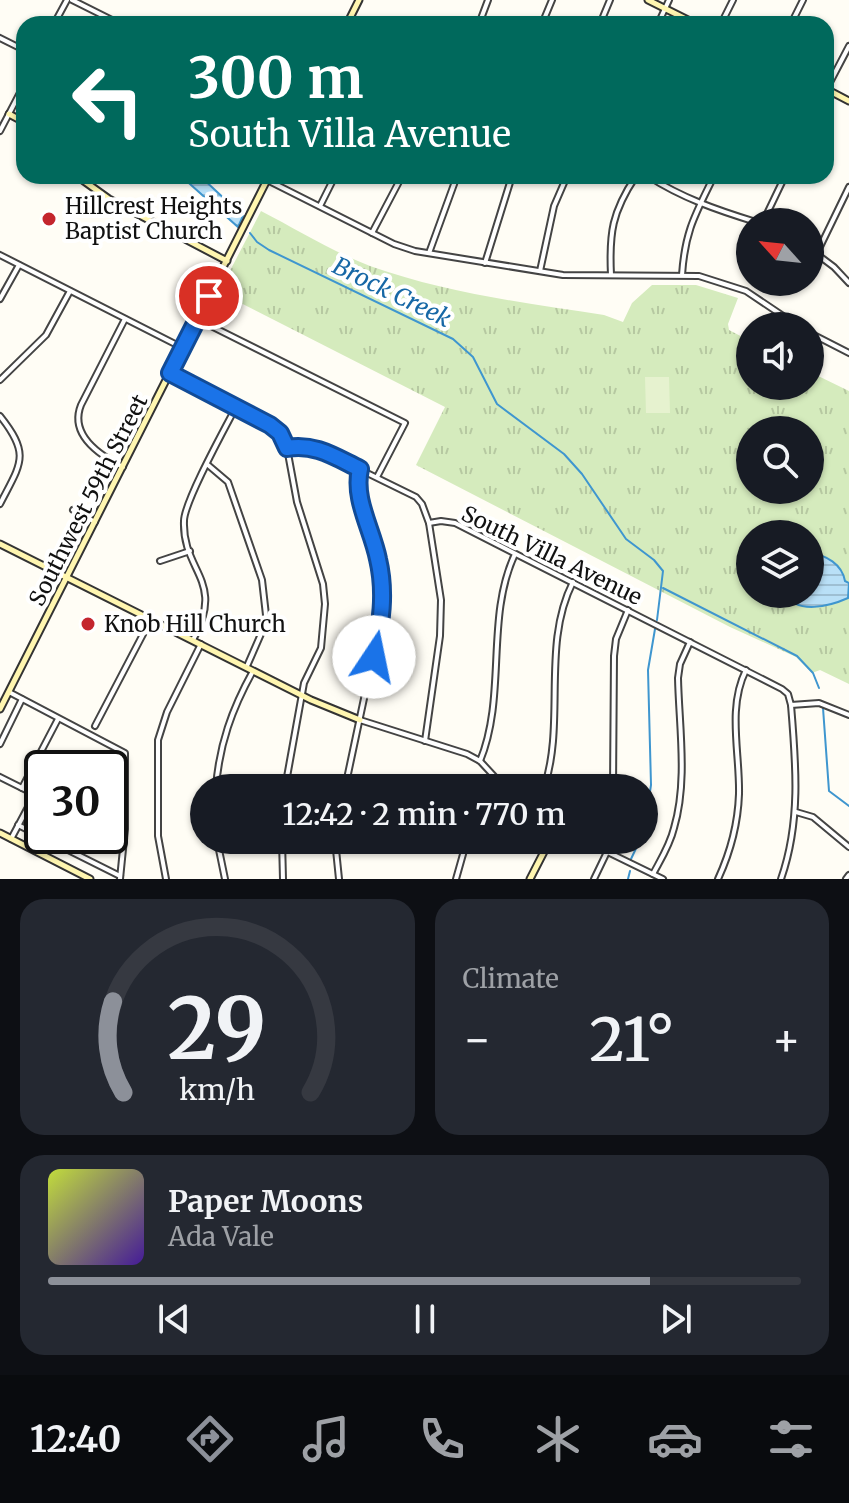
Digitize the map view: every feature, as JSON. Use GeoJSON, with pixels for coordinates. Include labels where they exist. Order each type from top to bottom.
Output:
{"type":"FeatureCollection","features":[{"type":"Feature","properties":{"kind":"main road"},"geometry":{"type":"LineString","coordinates":[[648,0],[679,16]]}},
{"type":"Feature","properties":{"kind":"main road"},"geometry":{"type":"LineString","coordinates":[[9,114],[16,118]]}},
{"type":"Feature","properties":{"kind":"main road"},"geometry":{"type":"LineString","coordinates":[[88,184],[109,199],[227,261]]}},
{"type":"Feature","properties":{"kind":"main road","name":"Southwest 59th Street"},"geometry":{"type":"LineString","coordinates":[[0,709],[265,184]]}},
{"type":"Feature","properties":{"kind":"main road"},"geometry":{"type":"LineString","coordinates":[[0,544],[302,695],[360,720]]}},
{"type":"Feature","properties":{"kind":"main road"},"geometry":{"type":"LineString","coordinates":[[0,833],[90,879]]}},
{"type":"Feature","properties":{"kind":"main road"},"geometry":{"type":"LineString","coordinates":[[530,879],[543,854]]}},
{"type":"Feature","properties":{"kind":"street"},"geometry":{"type":"LineString","coordinates":[[69,0],[103,16]]}},
{"type":"Feature","properties":{"kind":"street"},"geometry":{"type":"LineString","coordinates":[[662,16],[669,0]]}},
{"type":"Feature","properties":{"kind":"street"},"geometry":{"type":"LineString","coordinates":[[834,75],[849,46]]}},
{"type":"Feature","properties":{"kind":"street"},"geometry":{"type":"LineString","coordinates":[[0,131],[16,100]]}},
{"type":"Feature","properties":{"kind":"street"},"geometry":{"type":"LineString","coordinates":[[0,109],[9,114]]}},
{"type":"Feature","properties":{"kind":"street"},"geometry":{"type":"LineString","coordinates":[[279,184],[394,244],[428,253],[563,275],[682,275],[708,278],[746,291],[777,312]]}},
{"type":"Feature","properties":{"kind":"street"},"geometry":{"type":"LineString","coordinates":[[320,206],[331,184]]}},
{"type":"Feature","properties":{"kind":"street"},"geometry":{"type":"LineString","coordinates":[[372,233],[398,184]]}},
{"type":"Feature","properties":{"kind":"street"},"geometry":{"type":"LineString","coordinates":[[428,253],[454,184]]}},
{"type":"Feature","properties":{"kind":"street"},"geometry":{"type":"LineString","coordinates":[[485,263],[510,184]]}},
{"type":"Feature","properties":{"kind":"street"},"geometry":{"type":"LineString","coordinates":[[540,271],[554,206],[564,184]]}},
{"type":"Feature","properties":{"kind":"street"},"geometry":{"type":"LineString","coordinates":[[611,276],[609,240],[612,220],[632,184]]}},
{"type":"Feature","properties":{"kind":"street"},"geometry":{"type":"LineString","coordinates":[[663,184],[700,204],[736,216]]}},
{"type":"Feature","properties":{"kind":"street"},"geometry":{"type":"LineString","coordinates":[[682,275],[685,243],[710,184]]}},
{"type":"Feature","properties":{"kind":"street"},"geometry":{"type":"LineString","coordinates":[[770,208],[781,184]]}},
{"type":"Feature","properties":{"kind":"street"},"geometry":{"type":"LineString","coordinates":[[824,239],[849,187]]}},
{"type":"Feature","properties":{"kind":"street"},"geometry":{"type":"LineString","coordinates":[[0,255],[183,348]]}},
{"type":"Feature","properties":{"kind":"street"},"geometry":{"type":"LineString","coordinates":[[824,260],[849,283]]}},
{"type":"Feature","properties":{"kind":"street"},"geometry":{"type":"LineString","coordinates":[[0,299],[19,265]]}},
{"type":"Feature","properties":{"kind":"street"},"geometry":{"type":"LineString","coordinates":[[0,380],[46,335],[70,291]]}},
{"type":"Feature","properties":{"kind":"street"},"geometry":{"type":"LineString","coordinates":[[123,467],[91,446],[79,428],[77,418],[125,319]]}},
{"type":"Feature","properties":{"kind":"street"},"geometry":{"type":"LineString","coordinates":[[197,319],[405,423],[377,477]]}},
{"type":"Feature","properties":{"kind":"street"},"geometry":{"type":"LineString","coordinates":[[824,340],[849,353]]}},
{"type":"Feature","properties":{"kind":"street"},"geometry":{"type":"LineString","coordinates":[[170,373],[275,429],[287,448],[297,502],[323,584],[325,604],[321,648],[304,683],[288,774]]}},
{"type":"Feature","properties":{"kind":"street"},"geometry":{"type":"LineString","coordinates":[[193,640],[203,623],[207,600],[185,539],[185,513],[236,407]]}},
{"type":"Feature","properties":{"kind":"street"},"geometry":{"type":"LineString","coordinates":[[0,416],[17,438],[20,451],[16,472],[0,504]]}},
{"type":"Feature","properties":{"kind":"street","name":"South Villa Avenue"},"geometry":{"type":"LineString","coordinates":[[287,448],[303,445],[314,447],[377,477],[416,497],[429,523],[455,523],[573,582],[782,689],[788,694],[791,705]]}},
{"type":"Feature","properties":{"kind":"street"},"geometry":{"type":"LineString","coordinates":[[208,465],[228,482],[262,580],[266,615],[247,666]]}},
{"type":"Feature","properties":{"kind":"street"},"geometry":{"type":"LineString","coordinates":[[348,774],[380,630],[383,587],[357,486],[360,469]]}},
{"type":"Feature","properties":{"kind":"street"},"geometry":{"type":"LineString","coordinates":[[73,510],[95,522]]}},
{"type":"Feature","properties":{"kind":"street"},"geometry":{"type":"LineString","coordinates":[[425,741],[439,647],[441,600],[429,523]]}},
{"type":"Feature","properties":{"kind":"street"},"geometry":{"type":"LineString","coordinates":[[160,561],[190,551]]}},
{"type":"Feature","properties":{"kind":"street"},"geometry":{"type":"LineString","coordinates":[[480,761],[491,730],[503,581],[515,554]]}},
{"type":"Feature","properties":{"kind":"street"},"geometry":{"type":"LineString","coordinates":[[547,774],[559,622],[565,597],[573,582]]}},
{"type":"Feature","properties":{"kind":"street"},"geometry":{"type":"LineString","coordinates":[[613,774],[614,656],[616,639],[628,610]]}},
{"type":"Feature","properties":{"kind":"street"},"geometry":{"type":"LineString","coordinates":[[95,726],[151,619]]}},
{"type":"Feature","properties":{"kind":"street"},"geometry":{"type":"LineString","coordinates":[[653,874],[676,825],[680,767],[678,678],[680,664],[690,642]]}},
{"type":"Feature","properties":{"kind":"street"},"geometry":{"type":"LineString","coordinates":[[166,879],[158,836],[158,740],[167,712],[201,644]]}},
{"type":"Feature","properties":{"kind":"street"},"geometry":{"type":"LineString","coordinates":[[718,879],[729,852],[739,795],[736,704],[746,670]]}},
{"type":"Feature","properties":{"kind":"street"},"geometry":{"type":"LineString","coordinates":[[217,774],[224,734],[253,671]]}},
{"type":"Feature","properties":{"kind":"street"},"geometry":{"type":"LineString","coordinates":[[9,692],[119,750]]}},
{"type":"Feature","properties":{"kind":"street"},"geometry":{"type":"LineString","coordinates":[[0,744],[22,699]]}},
{"type":"Feature","properties":{"kind":"street"},"geometry":{"type":"LineString","coordinates":[[781,879],[796,812],[797,780],[791,705],[819,703],[849,715]]}},
{"type":"Feature","properties":{"kind":"street"},"geometry":{"type":"LineString","coordinates":[[0,777],[22,788],[58,718]]}},
{"type":"Feature","properties":{"kind":"street"},"geometry":{"type":"LineString","coordinates":[[360,720],[480,761],[492,774]]}},
{"type":"Feature","properties":{"kind":"street"},"geometry":{"type":"LineString","coordinates":[[796,812],[813,817],[849,847]]}},
{"type":"Feature","properties":{"kind":"street"},"geometry":{"type":"LineString","coordinates":[[11,839],[24,814]]}},
{"type":"Feature","properties":{"kind":"street"},"geometry":{"type":"LineString","coordinates":[[18,825],[120,878],[122,854]]}},
{"type":"Feature","properties":{"kind":"street"},"geometry":{"type":"LineString","coordinates":[[220,854],[225,879]]}},
{"type":"Feature","properties":{"kind":"street"},"geometry":{"type":"LineString","coordinates":[[282,854],[283,879]]}},
{"type":"Feature","properties":{"kind":"street"},"geometry":{"type":"LineString","coordinates":[[336,854],[339,879]]}},
{"type":"Feature","properties":{"kind":"street"},"geometry":{"type":"LineString","coordinates":[[456,879],[463,854]]}},
{"type":"Feature","properties":{"kind":"street"},"geometry":{"type":"LineString","coordinates":[[594,879],[606,854]]}},
{"type":"Feature","properties":{"kind":"street"},"geometry":{"type":"LineString","coordinates":[[611,854],[663,879]]}},
{"type":"Feature","properties":{"kind":"green space"},"geometry":{"type":"Polygon","coordinates":[[[261,211],[342,254],[399,275],[486,296],[604,315],[623,322],[632,303],[652,285],[696,285],[738,298],[728,324],[729,330],[736,334],[736,400],[824,400],[824,379],[849,391],[849,684],[820,670],[812,673],[796,657],[730,627],[416,465],[445,407],[219,292],[261,211]]]}},
{"type":"Feature","properties":{"kind":"green space"},"geometry":{"type":"Polygon","coordinates":[[[645,377],[669,377],[670,413],[646,413],[645,377]]]}},
{"type":"Feature","properties":{"kind":"water"},"geometry":{"type":"Polygon","coordinates":[[[190,184],[209,184],[243,216],[238,227],[190,184]]]}},
{"type":"Feature","properties":{"kind":"water"},"geometry":{"type":"Polygon","coordinates":[[[824,557],[837,565],[849,583],[848,598],[824,605],[824,557]]]}},
{"type":"Feature","properties":{"kind":"waterway","name":"Brock Creek"},"geometry":{"type":"LineString","coordinates":[[250,233],[269,250],[453,339],[473,357],[497,404],[564,454],[582,474],[626,539],[654,560],[663,571],[657,620]]}},
{"type":"Feature","properties":{"kind":"waterway"},"geometry":{"type":"LineString","coordinates":[[663,588],[797,656],[813,673],[819,688]]}},
{"type":"Feature","properties":{"kind":"waterway","name":"Brock Creek"},"geometry":{"type":"LineString","coordinates":[[651,774],[648,670],[655,629]]}},
{"type":"Feature","properties":{"kind":"waterway"},"geometry":{"type":"LineString","coordinates":[[823,708],[829,791],[849,806]]}},
{"type":"Feature","properties":{"kind":"waterway","name":"Brock Creek"},"geometry":{"type":"LineString","coordinates":[[631,859],[633,854]]}},
{"type":"Feature","properties":{"kind":"waterway","name":"Brock Creek"},"geometry":{"type":"LineString","coordinates":[[628,879],[630,871]]}},
{"type":"Feature","properties":{"kind":"place","name":"Hillcrest Heights Baptist Church"},"geometry":{"type":"Point","coordinates":[49,219]}},
{"type":"Feature","properties":{"kind":"place","name":"Knob Hill Church"},"geometry":{"type":"Point","coordinates":[88,624]}},
{"type":"Feature","properties":{"kind":"route"},"geometry":{"type":"LineString","coordinates":[[209,296],[170,373],[270,425],[280,433],[287,448],[303,445],[314,447],[360,469],[357,486],[383,587],[383,609],[374,657]]}}]}
